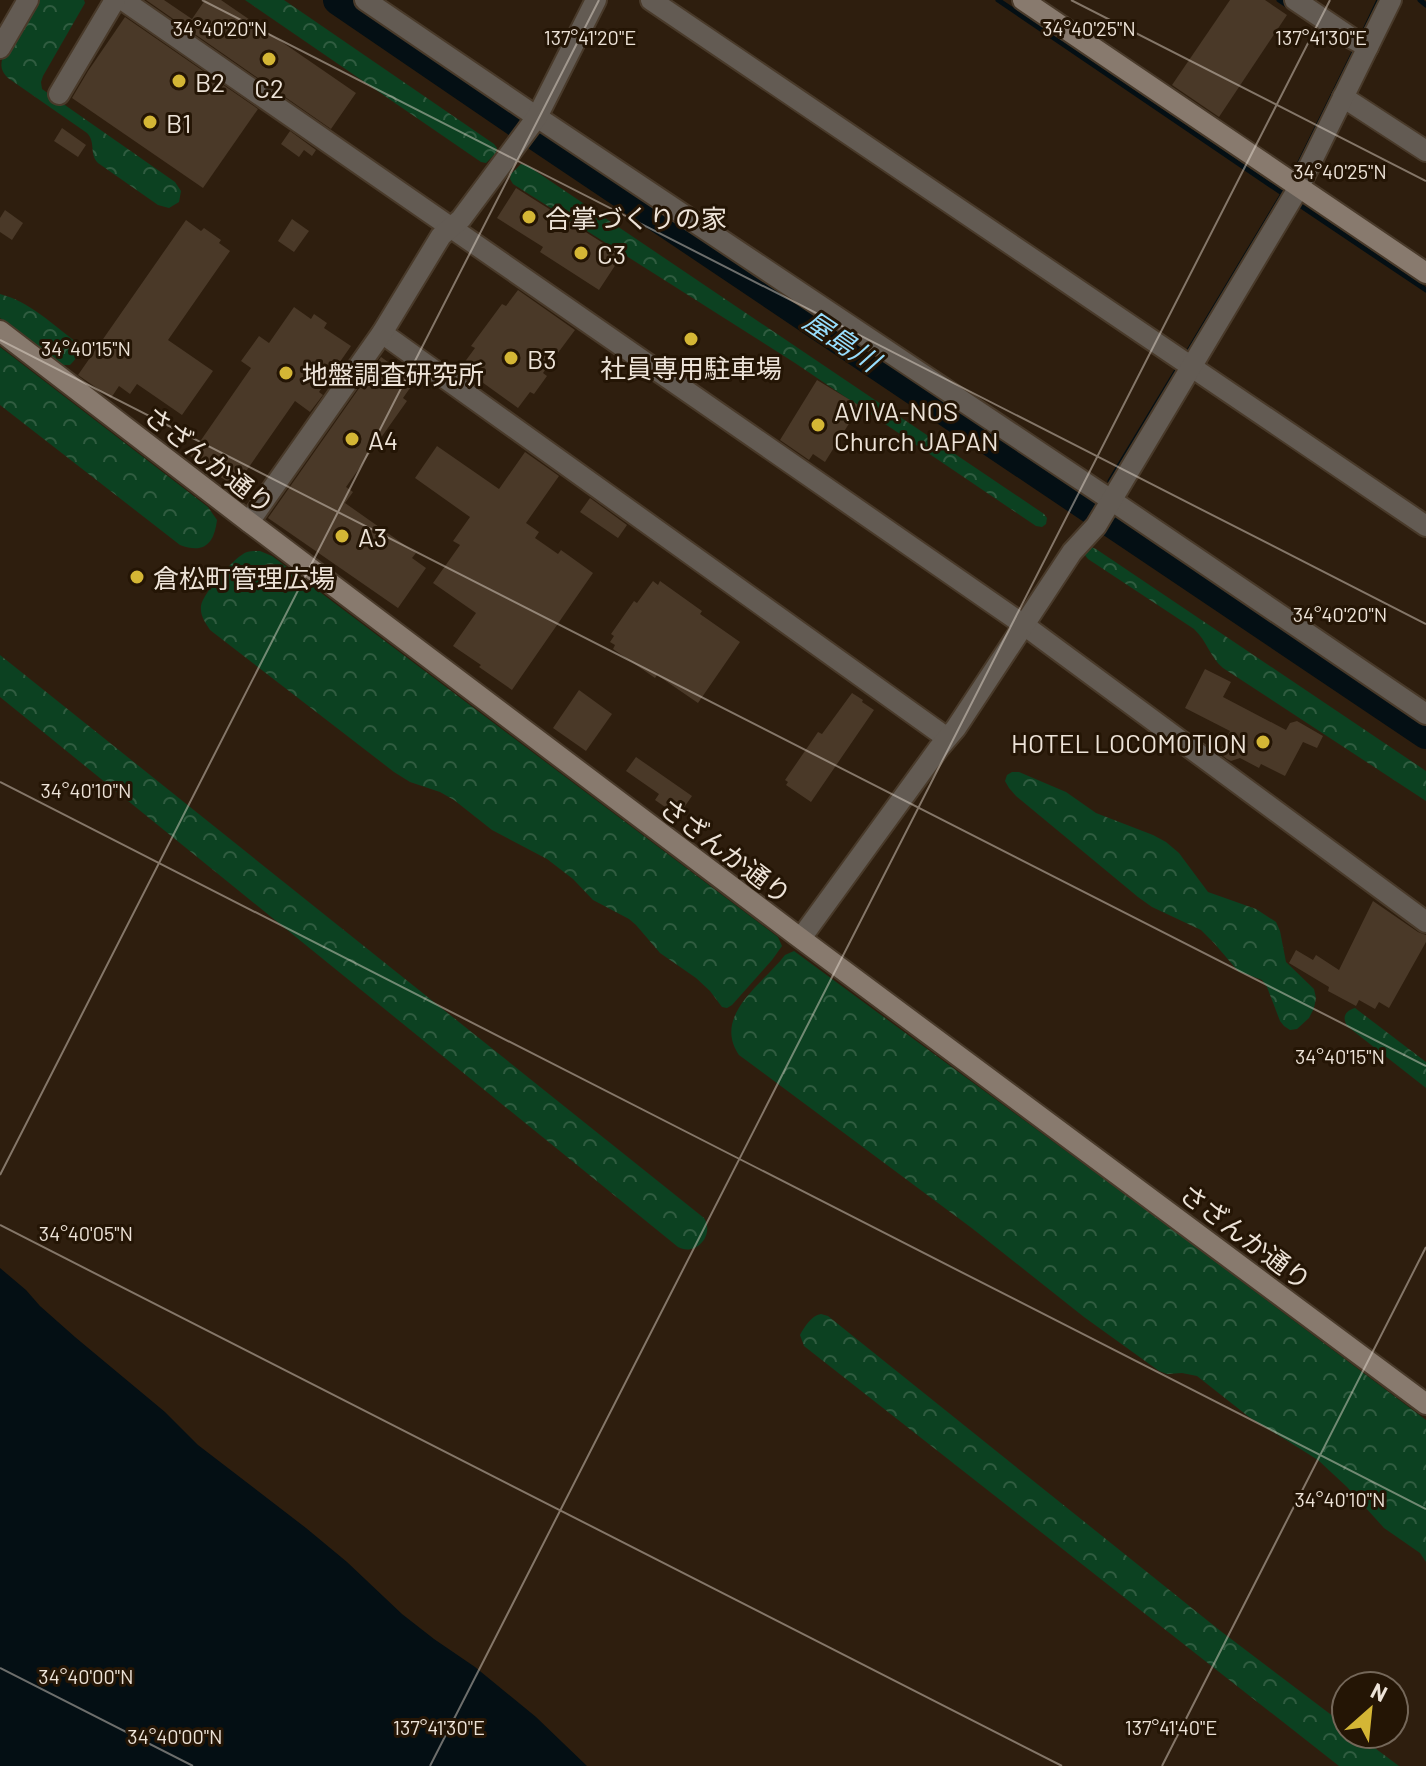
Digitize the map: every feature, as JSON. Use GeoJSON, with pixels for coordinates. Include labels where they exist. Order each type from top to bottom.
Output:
{"type":"FeatureCollection","features":[{"type":"Feature","properties":{"kind":"street"},"geometry":{"type":"LineString","coordinates":[[0,48],[28,0]]}},
{"type":"Feature","properties":{"kind":"street"},"geometry":{"type":"LineString","coordinates":[[59,94],[115,0]]}},
{"type":"Feature","properties":{"kind":"street"},"geometry":{"type":"LineString","coordinates":[[123,0],[1024,625],[1426,922]]}},
{"type":"Feature","properties":{"kind":"street"},"geometry":{"type":"LineString","coordinates":[[365,0],[536,119],[1426,714]]}},
{"type":"Feature","properties":{"kind":"street"},"geometry":{"type":"LineString","coordinates":[[249,522],[382,333],[441,236],[461,219],[536,119],[596,0]]}},
{"type":"Feature","properties":{"kind":"street"},"geometry":{"type":"LineString","coordinates":[[651,0],[1426,526]]}},
{"type":"Feature","properties":{"kind":"street"},"geometry":{"type":"LineString","coordinates":[[1023,0],[1426,273]]}},
{"type":"Feature","properties":{"kind":"street"},"geometry":{"type":"LineString","coordinates":[[1295,0],[1368,47]]}},
{"type":"Feature","properties":{"kind":"street"},"geometry":{"type":"LineString","coordinates":[[801,938],[956,728],[1072,552],[1096,526],[1299,187],[1391,0]]}},
{"type":"Feature","properties":{"kind":"street"},"geometry":{"type":"LineString","coordinates":[[1343,97],[1426,151]]}},
{"type":"Feature","properties":{"kind":"street","name":"さざんか通り"},"geometry":{"type":"LineString","coordinates":[[0,331],[801,938],[1426,1404]]}},
{"type":"Feature","properties":{"kind":"street"},"geometry":{"type":"LineString","coordinates":[[382,333],[947,738]]}},
{"type":"Feature","properties":{"kind":"green space"},"geometry":{"type":"Polygon","coordinates":[[[35,0],[84,0],[85,3],[43,76],[42,89],[175,182],[181,191],[179,202],[169,208],[158,205],[98,163],[87,133],[4,73],[1,66],[3,56],[35,0]]]}},
{"type":"Feature","properties":{"kind":"green space"},"geometry":{"type":"Polygon","coordinates":[[[245,0],[284,0],[494,144],[496,153],[486,163],[481,162],[245,0]]]}},
{"type":"Feature","properties":{"kind":"green space"},"geometry":{"type":"Polygon","coordinates":[[[521,164],[1044,514],[1046,524],[1036,526],[795,363],[513,184],[511,174],[521,164]]]}},
{"type":"Feature","properties":{"kind":"green space"},"geometry":{"type":"Polygon","coordinates":[[[0,294],[31,308],[76,342],[78,352],[70,365],[61,365],[0,318],[0,294]]]}},
{"type":"Feature","properties":{"kind":"green space"},"geometry":{"type":"Polygon","coordinates":[[[0,347],[208,507],[217,520],[210,541],[195,548],[180,545],[0,405],[0,347]]]}},
{"type":"Feature","properties":{"kind":"green space"},"geometry":{"type":"Polygon","coordinates":[[[1091,547],[1426,771],[1426,801],[1223,668],[1194,629],[1088,559],[1084,554],[1091,547]]]}},
{"type":"Feature","properties":{"kind":"green space"},"geometry":{"type":"Polygon","coordinates":[[[260,551],[272,556],[778,937],[782,946],[772,960],[732,1005],[722,1007],[696,978],[660,953],[629,919],[593,900],[547,859],[492,830],[454,800],[394,772],[210,630],[201,610],[207,593],[242,555],[260,551]]]}},
{"type":"Feature","properties":{"kind":"green space"},"geometry":{"type":"Polygon","coordinates":[[[0,655],[704,1218],[707,1231],[702,1242],[691,1249],[678,1247],[0,697],[0,655]]]}},
{"type":"Feature","properties":{"kind":"green space"},"geometry":{"type":"Polygon","coordinates":[[[1012,772],[1019,772],[1066,792],[1096,813],[1166,842],[1179,853],[1208,892],[1256,909],[1276,922],[1286,962],[1314,989],[1316,998],[1309,1018],[1297,1029],[1290,1030],[1284,1026],[1262,980],[1238,971],[1201,930],[1138,897],[1016,796],[1005,781],[1012,772]]]}},
{"type":"Feature","properties":{"kind":"green space"},"geometry":{"type":"Polygon","coordinates":[[[794,951],[1426,1420],[1426,1562],[1420,1553],[1384,1528],[1318,1460],[1249,1417],[1197,1376],[1159,1371],[739,1055],[732,1040],[736,1013],[785,955],[794,951]]]}},
{"type":"Feature","properties":{"kind":"green space"},"geometry":{"type":"Polygon","coordinates":[[[1355,1008],[1426,1062],[1426,1088],[1347,1026],[1345,1015],[1355,1008]]]}},
{"type":"Feature","properties":{"kind":"green space"},"geometry":{"type":"Polygon","coordinates":[[[817,1315],[828,1316],[1218,1629],[1330,1714],[1330,1750],[1378,1750],[1399,1766],[1339,1766],[804,1346],[800,1335],[817,1315]]]}},
{"type":"Feature","properties":{"kind":"shaded area"},"geometry":{"type":"Polygon","coordinates":[[[0,1268],[75,1337],[165,1412],[198,1445],[306,1528],[402,1614],[475,1667],[536,1717],[587,1766],[0,1766],[0,1268]]]}},
{"type":"Feature","properties":{"kind":"building","name":"C2"},"geometry":{"type":"Polygon","coordinates":[[[146,0],[164,0],[192,19],[205,0],[221,0],[356,93],[331,129],[146,0]]]}},
{"type":"Feature","properties":{"kind":"building"},"geometry":{"type":"Polygon","coordinates":[[[1230,0],[1265,0],[1287,15],[1219,117],[1172,85],[1230,0]]]}},
{"type":"Feature","properties":{"kind":"building"},"geometry":{"type":"Polygon","coordinates":[[[125,17],[258,109],[203,188],[72,98],[125,17]]]}},
{"type":"Feature","properties":{"kind":"building"},"geometry":{"type":"Polygon","coordinates":[[[62,128],[86,145],[78,157],[54,141],[62,128]]]}},
{"type":"Feature","properties":{"kind":"building"},"geometry":{"type":"Polygon","coordinates":[[[290,131],[316,150],[312,156],[304,150],[299,157],[281,144],[290,131]]]}},
{"type":"Feature","properties":{"kind":"building","name":"C3"},"geometry":{"type":"Polygon","coordinates":[[[516,188],[622,255],[599,290],[540,252],[543,247],[497,218],[516,188]]]}},
{"type":"Feature","properties":{"kind":"building"},"geometry":{"type":"Polygon","coordinates":[[[5,210],[23,223],[12,240],[0,232],[0,218],[5,210]]]}},
{"type":"Feature","properties":{"kind":"building"},"geometry":{"type":"Polygon","coordinates":[[[292,219],[309,231],[294,252],[278,241],[292,219]]]}},
{"type":"Feature","properties":{"kind":"building"},"geometry":{"type":"Polygon","coordinates":[[[186,220],[201,231],[204,228],[230,251],[168,340],[213,371],[182,415],[137,384],[130,394],[119,386],[111,398],[78,375],[186,220]]]}},
{"type":"Feature","properties":{"kind":"building","name":"B3"},"geometry":{"type":"Polygon","coordinates":[[[518,290],[575,330],[543,373],[547,376],[534,394],[530,392],[518,408],[461,367],[475,348],[471,346],[502,304],[506,306],[518,290]]]}},
{"type":"Feature","properties":{"kind":"building"},"geometry":{"type":"Polygon","coordinates":[[[294,307],[311,319],[314,314],[327,323],[324,328],[351,346],[319,392],[323,395],[310,412],[295,401],[235,487],[190,456],[251,368],[241,361],[259,336],[269,343],[294,307]]]}},
{"type":"Feature","properties":{"kind":"building"},"geometry":{"type":"Polygon","coordinates":[[[381,357],[415,381],[403,398],[407,401],[346,487],[353,492],[345,503],[416,553],[412,558],[426,568],[398,608],[268,518],[381,357]]]}},
{"type":"Feature","properties":{"kind":"building","name":"AVIVA-NOS Church JAPAN"},"geometry":{"type":"Polygon","coordinates":[[[817,380],[860,406],[825,462],[813,454],[809,460],[780,440],[817,380]]]}},
{"type":"Feature","properties":{"kind":"building"},"geometry":{"type":"Polygon","coordinates":[[[437,446],[499,489],[525,452],[559,476],[526,523],[539,532],[535,538],[558,554],[561,550],[593,573],[512,690],[453,646],[476,613],[433,583],[460,545],[453,541],[470,517],[415,478],[437,446]]]}},
{"type":"Feature","properties":{"kind":"building"},"geometry":{"type":"Polygon","coordinates":[[[590,498],[627,525],[618,538],[580,512],[590,498]]]}},
{"type":"Feature","properties":{"kind":"building"},"geometry":{"type":"Polygon","coordinates":[[[653,581],[658,585],[660,581],[740,642],[698,703],[613,649],[615,645],[610,642],[614,636],[611,634],[634,601],[637,603],[653,581]]]}},
{"type":"Feature","properties":{"kind":"building","name":"HOTEL LOCOMOTION"},"geometry":{"type":"Polygon","coordinates":[[[1205,669],[1231,682],[1223,697],[1286,730],[1290,723],[1297,721],[1323,736],[1317,748],[1303,742],[1285,776],[1261,764],[1259,768],[1240,758],[1227,759],[1219,753],[1230,731],[1185,708],[1205,669]]]}},
{"type":"Feature","properties":{"kind":"building"},"geometry":{"type":"Polygon","coordinates":[[[579,690],[612,714],[586,751],[553,728],[579,690]]]}},
{"type":"Feature","properties":{"kind":"building"},"geometry":{"type":"Polygon","coordinates":[[[852,693],[874,710],[811,802],[786,785],[788,782],[785,780],[818,732],[822,734],[852,693]]]}},
{"type":"Feature","properties":{"kind":"building"},"geometry":{"type":"Polygon","coordinates":[[[636,757],[692,796],[678,816],[655,800],[659,794],[626,771],[636,757]]]}},
{"type":"Feature","properties":{"kind":"building"},"geometry":{"type":"Polygon","coordinates":[[[1373,901],[1426,935],[1426,942],[1389,1008],[1379,1002],[1375,1009],[1359,1000],[1356,1006],[1328,991],[1329,987],[1289,963],[1296,950],[1313,960],[1316,955],[1339,970],[1373,901]]]}},
{"type":"Feature","properties":{"kind":"waterway","name":"屋島川"},"geometry":{"type":"LineString","coordinates":[[338,0],[1426,734]]}},
{"type":"Feature","properties":{"kind":"waterway"},"geometry":{"type":"LineString","coordinates":[[998,0],[1285,195]]}},
{"type":"Feature","properties":{"kind":"waterway"},"geometry":{"type":"LineString","coordinates":[[1279,0],[1291,8]]}},
{"type":"Feature","properties":{"kind":"waterway"},"geometry":{"type":"LineString","coordinates":[[1362,36],[1379,0]]}},
{"type":"Feature","properties":{"kind":"waterway"},"geometry":{"type":"LineString","coordinates":[[1420,0],[1426,5]]}},
{"type":"Feature","properties":{"kind":"waterway"},"geometry":{"type":"LineString","coordinates":[[1296,170],[1355,50]]}},
{"type":"Feature","properties":{"kind":"waterway"},"geometry":{"type":"LineString","coordinates":[[1188,352],[1284,192]]}},
{"type":"Feature","properties":{"kind":"waterway"},"geometry":{"type":"LineString","coordinates":[[1298,204],[1426,290]]}},
{"type":"Feature","properties":{"kind":"waterway"},"geometry":{"type":"LineString","coordinates":[[1110,481],[1177,370]]}},
{"type":"Feature","properties":{"kind":"waterway"},"geometry":{"type":"LineString","coordinates":[[1093,510],[1099,500]]}},
{"type":"Feature","properties":{"kind":"place","name":"C2"},"geometry":{"type":"Point","coordinates":[269,59]}},
{"type":"Feature","properties":{"kind":"place","name":"B2"},"geometry":{"type":"Point","coordinates":[179,81]}},
{"type":"Feature","properties":{"kind":"place","name":"B1"},"geometry":{"type":"Point","coordinates":[150,122]}},
{"type":"Feature","properties":{"kind":"place","name":"合掌づくりの家"},"geometry":{"type":"Point","coordinates":[529,217]}},
{"type":"Feature","properties":{"kind":"place","name":"C3"},"geometry":{"type":"Point","coordinates":[581,253]}},
{"type":"Feature","properties":{"kind":"place","name":"社員専用駐車場"},"geometry":{"type":"Point","coordinates":[691,339]}},
{"type":"Feature","properties":{"kind":"place","name":"B3"},"geometry":{"type":"Point","coordinates":[511,358]}},
{"type":"Feature","properties":{"kind":"place","name":"地盤調査研究所"},"geometry":{"type":"Point","coordinates":[286,373]}},
{"type":"Feature","properties":{"kind":"place","name":"AVIVA-NOS Church JAPAN"},"geometry":{"type":"Point","coordinates":[818,425]}},
{"type":"Feature","properties":{"kind":"place","name":"A4"},"geometry":{"type":"Point","coordinates":[352,439]}},
{"type":"Feature","properties":{"kind":"place","name":"A3"},"geometry":{"type":"Point","coordinates":[342,536]}},
{"type":"Feature","properties":{"kind":"place","name":"倉松町管理広場"},"geometry":{"type":"Point","coordinates":[137,577]}},
{"type":"Feature","properties":{"kind":"place","name":"HOTEL LOCOMOTION"},"geometry":{"type":"Point","coordinates":[1263,742]}}]}
